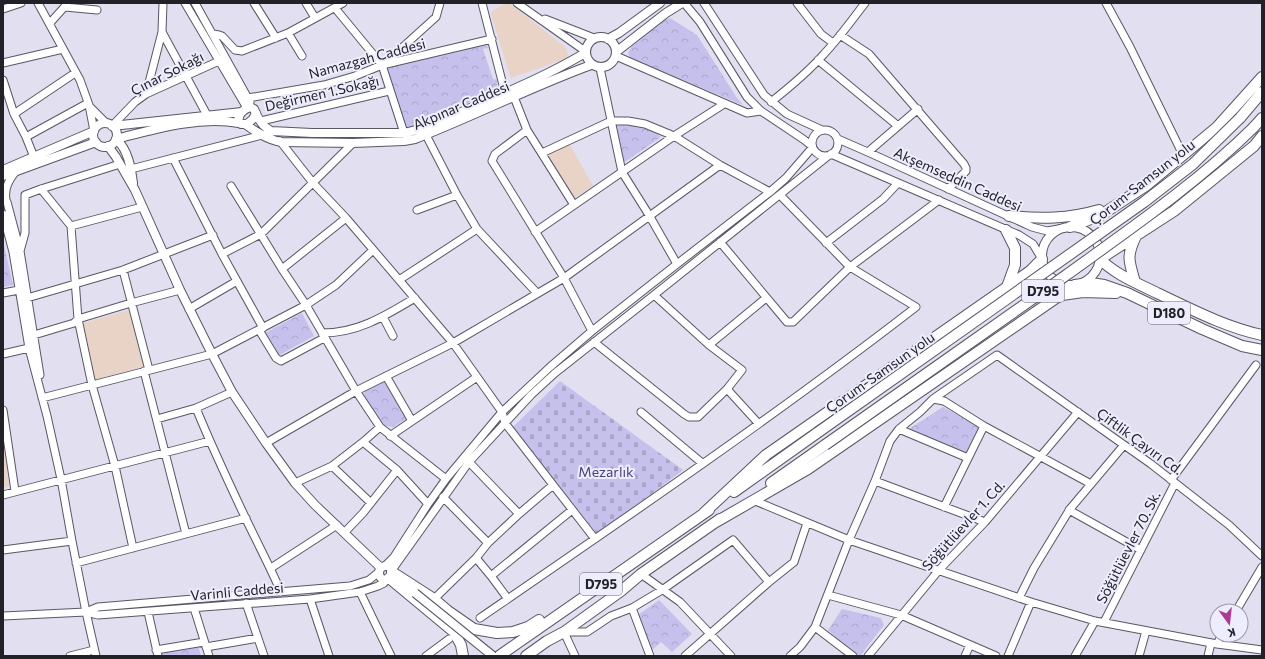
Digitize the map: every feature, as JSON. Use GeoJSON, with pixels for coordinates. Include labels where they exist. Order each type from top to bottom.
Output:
{"type":"FeatureCollection","features":[{"type":"Feature","properties":{"kind":"highway"},"geometry":{"type":"LineString","coordinates":[[1070,227],[1101,215],[1147,185],[1217,127],[1262,77]]}},
{"type":"Feature","properties":{"kind":"highway","name":"Çorum-Samsun yolu"},"geometry":{"type":"LineString","coordinates":[[499,656],[1144,202],[1193,164],[1240,118],[1262,92]]}},
{"type":"Feature","properties":{"kind":"highway","name":"Çorum-Samsun yolu"},"geometry":{"type":"LineString","coordinates":[[526,656],[547,641],[564,632],[621,591],[641,574],[1115,241],[1188,186],[1235,146],[1262,118]]}},
{"type":"Feature","properties":{"kind":"highway"},"geometry":{"type":"LineString","coordinates":[[1100,259],[1174,211],[1254,146],[1262,136]]}},
{"type":"Feature","properties":{"kind":"highway"},"geometry":{"type":"LineString","coordinates":[[1009,216],[1061,218],[1088,213],[1120,203]]}},
{"type":"Feature","properties":{"kind":"highway"},"geometry":{"type":"LineString","coordinates":[[1006,230],[1015,248],[1015,265],[1007,287]]}},
{"type":"Feature","properties":{"kind":"highway"},"geometry":{"type":"LineString","coordinates":[[1135,282],[1129,263],[1129,250],[1136,236]]}},
{"type":"Feature","properties":{"kind":"highway"},"geometry":{"type":"LineString","coordinates":[[704,513],[766,455],[1030,271],[1042,259]]}},
{"type":"Feature","properties":{"kind":"highway","name":"D180"},"geometry":{"type":"LineString","coordinates":[[1100,259],[1118,274],[1204,316],[1251,333],[1262,335]]}},
{"type":"Feature","properties":{"kind":"highway","name":"D180"},"geometry":{"type":"LineString","coordinates":[[1075,284],[1091,283],[1104,285],[1127,293],[1202,329],[1242,346],[1262,350]]}},
{"type":"Feature","properties":{"kind":"highway"},"geometry":{"type":"LineString","coordinates":[[716,522],[808,469],[1075,284]]}},
{"type":"Feature","properties":{"kind":"highway"},"geometry":{"type":"LineString","coordinates":[[1058,296],[1083,292],[1127,293]]}},
{"type":"Feature","properties":{"kind":"highway"},"geometry":{"type":"LineString","coordinates":[[387,573],[434,599],[474,629],[497,632],[513,632],[528,627],[591,591]]}},
{"type":"Feature","properties":{"kind":"highway"},"geometry":{"type":"LineString","coordinates":[[387,573],[454,632],[461,645],[462,656]]}},
{"type":"Feature","properties":{"kind":"highway"},"geometry":{"type":"LineString","coordinates":[[542,656],[547,641]]}},
{"type":"Feature","properties":{"kind":"main road"},"geometry":{"type":"LineString","coordinates":[[608,39],[619,34],[660,3]]}},
{"type":"Feature","properties":{"kind":"main road"},"geometry":{"type":"LineString","coordinates":[[616,54],[666,13],[685,3]]}},
{"type":"Feature","properties":{"kind":"main road"},"geometry":{"type":"LineString","coordinates":[[604,37],[608,39],[615,46],[616,54],[614,61],[610,65],[600,68],[591,64],[586,58],[585,52],[588,44],[594,38],[604,37]]}},
{"type":"Feature","properties":{"kind":"main road","name":"Akpınar Caddesi"},"geometry":{"type":"LineString","coordinates":[[250,111],[266,128],[271,131],[369,134],[404,133],[416,131],[564,66],[585,52]]}},
{"type":"Feature","properties":{"kind":"main road","name":"Akpınar Caddesi"},"geometry":{"type":"LineString","coordinates":[[116,139],[138,132],[189,122],[210,120],[242,124],[262,135],[280,141],[294,143],[404,141],[426,135],[591,64]]}},
{"type":"Feature","properties":{"kind":"main road"},"geometry":{"type":"LineString","coordinates":[[3,170],[94,131],[99,125],[250,111]]}},
{"type":"Feature","properties":{"kind":"main road"},"geometry":{"type":"LineString","coordinates":[[250,111],[250,122],[242,124],[238,118],[250,111]]}},
{"type":"Feature","properties":{"kind":"main road"},"geometry":{"type":"LineString","coordinates":[[94,131],[93,134],[96,142],[102,146],[108,146],[116,139],[117,134],[116,130],[109,125]]}},
{"type":"Feature","properties":{"kind":"main road"},"geometry":{"type":"LineString","coordinates":[[116,139],[123,147],[131,169],[135,190]]}},
{"type":"Feature","properties":{"kind":"main road"},"geometry":{"type":"LineString","coordinates":[[3,176],[96,142]]}},
{"type":"Feature","properties":{"kind":"main road"},"geometry":{"type":"LineString","coordinates":[[108,146],[135,190],[180,290],[232,392],[295,483],[387,573],[415,593],[493,656]]}},
{"type":"Feature","properties":{"kind":"main road"},"geometry":{"type":"LineString","coordinates":[[1070,227],[1089,233],[1095,240],[1099,249],[1100,259],[1092,276],[1084,282],[1075,284],[1066,284],[1057,281],[1047,271],[1042,259],[1043,249],[1053,234],[1061,229],[1070,227]]}},
{"type":"Feature","properties":{"kind":"street"},"geometry":{"type":"LineString","coordinates":[[3,9],[21,3]]}},
{"type":"Feature","properties":{"kind":"street"},"geometry":{"type":"LineString","coordinates":[[38,3],[80,80],[89,104],[94,131]]}},
{"type":"Feature","properties":{"kind":"street"},"geometry":{"type":"LineString","coordinates":[[146,94],[162,32],[163,3]]}},
{"type":"Feature","properties":{"kind":"street"},"geometry":{"type":"LineString","coordinates":[[185,3],[250,111]]}},
{"type":"Feature","properties":{"kind":"street"},"geometry":{"type":"LineString","coordinates":[[195,3],[248,98],[250,111]]}},
{"type":"Feature","properties":{"kind":"street"},"geometry":{"type":"LineString","coordinates":[[254,3],[276,38]]}},
{"type":"Feature","properties":{"kind":"street"},"geometry":{"type":"LineString","coordinates":[[306,3],[315,18]]}},
{"type":"Feature","properties":{"kind":"street","name":"Çınar Sokağı"},"geometry":{"type":"LineString","coordinates":[[213,34],[219,34],[235,50],[242,51],[288,33],[343,3]]}},
{"type":"Feature","properties":{"kind":"street"},"geometry":{"type":"LineString","coordinates":[[382,65],[436,17],[440,3]]}},
{"type":"Feature","properties":{"kind":"street"},"geometry":{"type":"LineString","coordinates":[[482,3],[505,93]]}},
{"type":"Feature","properties":{"kind":"street"},"geometry":{"type":"LineString","coordinates":[[518,3],[585,52]]}},
{"type":"Feature","properties":{"kind":"street"},"geometry":{"type":"LineString","coordinates":[[685,3],[700,22],[747,96],[761,111],[803,139],[818,154],[830,155]]}},
{"type":"Feature","properties":{"kind":"street"},"geometry":{"type":"LineString","coordinates":[[704,3],[764,95],[787,114],[822,130]]}},
{"type":"Feature","properties":{"kind":"street"},"geometry":{"type":"LineString","coordinates":[[797,3],[821,34],[833,44]]}},
{"type":"Feature","properties":{"kind":"street"},"geometry":{"type":"LineString","coordinates":[[771,102],[791,86],[818,60],[840,36],[865,3]]}},
{"type":"Feature","properties":{"kind":"street"},"geometry":{"type":"LineString","coordinates":[[1106,3],[1130,47],[1183,155]]}},
{"type":"Feature","properties":{"kind":"street"},"geometry":{"type":"LineString","coordinates":[[50,23],[66,5],[97,10]]}},
{"type":"Feature","properties":{"kind":"street"},"geometry":{"type":"LineString","coordinates":[[335,8],[382,65],[404,133]]}},
{"type":"Feature","properties":{"kind":"street"},"geometry":{"type":"LineString","coordinates":[[534,14],[594,38]]}},
{"type":"Feature","properties":{"kind":"street"},"geometry":{"type":"LineString","coordinates":[[162,32],[207,115]]}},
{"type":"Feature","properties":{"kind":"street"},"geometry":{"type":"LineString","coordinates":[[288,33],[302,56]]}},
{"type":"Feature","properties":{"kind":"street"},"geometry":{"type":"LineString","coordinates":[[840,36],[869,54],[964,164],[966,171],[948,189]]}},
{"type":"Feature","properties":{"kind":"street","name":"Namazgah Caddesi"},"geometry":{"type":"LineString","coordinates":[[248,98],[324,85],[354,76],[382,65],[492,39]]}},
{"type":"Feature","properties":{"kind":"street"},"geometry":{"type":"LineString","coordinates":[[3,63],[63,49]]}},
{"type":"Feature","properties":{"kind":"street"},"geometry":{"type":"LineString","coordinates":[[616,54],[724,104],[747,113],[761,111]]}},
{"type":"Feature","properties":{"kind":"street"},"geometry":{"type":"LineString","coordinates":[[818,60],[898,126]]}},
{"type":"Feature","properties":{"kind":"street","name":"Çınar Sokağı"},"geometry":{"type":"LineString","coordinates":[[109,125],[146,94],[187,77],[219,61]]}},
{"type":"Feature","properties":{"kind":"street"},"geometry":{"type":"LineString","coordinates":[[600,68],[622,172],[677,264]]}},
{"type":"Feature","properties":{"kind":"street"},"geometry":{"type":"LineString","coordinates":[[14,114],[75,72]]}},
{"type":"Feature","properties":{"kind":"street"},"geometry":{"type":"LineString","coordinates":[[3,80],[6,101],[14,114],[34,157]]}},
{"type":"Feature","properties":{"kind":"street","name":"Değirmen 1.Sokağı"},"geometry":{"type":"LineString","coordinates":[[261,121],[390,91]]}},
{"type":"Feature","properties":{"kind":"street"},"geometry":{"type":"LineString","coordinates":[[514,97],[527,130],[574,205]]}},
{"type":"Feature","properties":{"kind":"street"},"geometry":{"type":"LineString","coordinates":[[89,104],[109,125]]}},
{"type":"Feature","properties":{"kind":"street"},"geometry":{"type":"LineString","coordinates":[[26,138],[89,104]]}},
{"type":"Feature","properties":{"kind":"street"},"geometry":{"type":"LineString","coordinates":[[535,232],[674,136],[724,104]]}},
{"type":"Feature","properties":{"kind":"street"},"geometry":{"type":"LineString","coordinates":[[868,152],[918,109]]}},
{"type":"Feature","properties":{"kind":"street"},"geometry":{"type":"LineString","coordinates":[[542,153],[611,121],[628,121],[645,124],[674,136],[720,165],[770,192]]}},
{"type":"Feature","properties":{"kind":"street"},"geometry":{"type":"LineString","coordinates":[[527,130],[495,154],[492,161],[564,278],[592,331]]}},
{"type":"Feature","properties":{"kind":"street"},"geometry":{"type":"LineString","coordinates":[[822,130],[832,131],[838,140],[836,150],[555,373],[531,395],[469,462],[387,573],[394,557],[428,504],[446,479],[502,412],[550,367],[592,331],[786,178],[812,147],[812,139],[815,133],[822,130]]}},
{"type":"Feature","properties":{"kind":"street"},"geometry":{"type":"LineString","coordinates":[[131,169],[262,135]]}},
{"type":"Feature","properties":{"kind":"street"},"geometry":{"type":"LineString","coordinates":[[426,135],[457,195],[477,229],[537,293]]}},
{"type":"Feature","properties":{"kind":"street","name":"Akşemseddin Caddesi"},"geometry":{"type":"LineString","coordinates":[[838,140],[868,152],[1032,227],[1047,231],[1070,227]]}},
{"type":"Feature","properties":{"kind":"street"},"geometry":{"type":"LineString","coordinates":[[280,141],[313,183],[346,218],[453,343],[502,412],[505,423],[595,539]]}},
{"type":"Feature","properties":{"kind":"street"},"geometry":{"type":"LineString","coordinates":[[222,254],[261,234],[353,143]]}},
{"type":"Feature","properties":{"kind":"street","name":"Akşemseddin Caddesi"},"geometry":{"type":"LineString","coordinates":[[830,155],[1019,235],[1033,244],[1042,259]]}},
{"type":"Feature","properties":{"kind":"street"},"geometry":{"type":"LineString","coordinates":[[173,158],[276,358],[281,361],[323,335],[361,327],[383,317],[415,298]]}},
{"type":"Feature","properties":{"kind":"street"},"geometry":{"type":"LineString","coordinates":[[20,251],[26,233],[25,195],[120,164]]}},
{"type":"Feature","properties":{"kind":"street"},"geometry":{"type":"LineString","coordinates":[[266,442],[356,391],[453,343],[564,278],[720,165]]}},
{"type":"Feature","properties":{"kind":"street"},"geometry":{"type":"LineString","coordinates":[[16,171],[11,178],[5,193],[5,199],[20,251],[43,398]]}},
{"type":"Feature","properties":{"kind":"street"},"geometry":{"type":"LineString","coordinates":[[826,243],[883,199],[898,183]]}},
{"type":"Feature","properties":{"kind":"street"},"geometry":{"type":"LineString","coordinates":[[231,186],[306,305],[356,391],[380,427],[446,479]]}},
{"type":"Feature","properties":{"kind":"street"},"geometry":{"type":"LineString","coordinates":[[41,189],[71,226],[78,319],[92,385],[115,466],[133,548]]}},
{"type":"Feature","properties":{"kind":"street"},"geometry":{"type":"LineString","coordinates":[[417,210],[457,195]]}},
{"type":"Feature","properties":{"kind":"street"},"geometry":{"type":"LineString","coordinates":[[480,618],[595,539],[840,366],[916,307],[850,267],[780,195]]}},
{"type":"Feature","properties":{"kind":"street"},"geometry":{"type":"LineString","coordinates":[[720,242],[786,322],[793,322],[850,267],[939,200]]}},
{"type":"Feature","properties":{"kind":"street"},"geometry":{"type":"LineString","coordinates":[[71,226],[142,207]]}},
{"type":"Feature","properties":{"kind":"street"},"geometry":{"type":"LineString","coordinates":[[3,214],[13,252],[29,348],[43,398],[61,479],[76,563],[95,653],[70,656]]}},
{"type":"Feature","properties":{"kind":"street"},"geometry":{"type":"LineString","coordinates":[[282,269],[346,218]]}},
{"type":"Feature","properties":{"kind":"street"},"geometry":{"type":"LineString","coordinates":[[399,280],[477,229]]}},
{"type":"Feature","properties":{"kind":"street"},"geometry":{"type":"LineString","coordinates":[[28,298],[123,270],[213,235]]}},
{"type":"Feature","properties":{"kind":"street"},"geometry":{"type":"LineString","coordinates":[[43,398],[212,354],[306,305],[336,285],[373,250]]}},
{"type":"Feature","properties":{"kind":"street"},"geometry":{"type":"LineString","coordinates":[[123,270],[165,453],[186,534]]}},
{"type":"Feature","properties":{"kind":"street"},"geometry":{"type":"LineString","coordinates":[[189,308],[237,281]]}},
{"type":"Feature","properties":{"kind":"street"},"geometry":{"type":"LineString","coordinates":[[3,293],[19,290]]}},
{"type":"Feature","properties":{"kind":"street"},"geometry":{"type":"LineString","coordinates":[[34,335],[74,323],[78,319],[180,290]]}},
{"type":"Feature","properties":{"kind":"street"},"geometry":{"type":"LineString","coordinates":[[594,342],[688,417],[698,417],[727,389],[742,370],[709,345],[654,295]]}},
{"type":"Feature","properties":{"kind":"street"},"geometry":{"type":"LineString","coordinates":[[709,345],[766,298]]}},
{"type":"Feature","properties":{"kind":"street"},"geometry":{"type":"LineString","coordinates":[[383,317],[393,336]]}},
{"type":"Feature","properties":{"kind":"street"},"geometry":{"type":"LineString","coordinates":[[3,354],[29,348]]}},
{"type":"Feature","properties":{"kind":"street","name":"Çiftlik Çayırı Cd."},"geometry":{"type":"LineString","coordinates":[[933,400],[996,355],[1124,445],[1173,482],[1228,525],[1262,556]]}},
{"type":"Feature","properties":{"kind":"street","name":"Söğütlüevler 70. Sk."},"geometry":{"type":"LineString","coordinates":[[1104,622],[1141,550],[1173,482],[1256,365]]}},
{"type":"Feature","properties":{"kind":"street"},"geometry":{"type":"LineString","coordinates":[[386,376],[412,421]]}},
{"type":"Feature","properties":{"kind":"street"},"geometry":{"type":"LineString","coordinates":[[390,436],[477,377]]}},
{"type":"Feature","properties":{"kind":"street"},"geometry":{"type":"LineString","coordinates":[[727,389],[758,423]]}},
{"type":"Feature","properties":{"kind":"street"},"geometry":{"type":"LineString","coordinates":[[157,419],[196,408],[232,392]]}},
{"type":"Feature","properties":{"kind":"street"},"geometry":{"type":"LineString","coordinates":[[790,656],[800,647],[815,627],[890,441],[899,429],[933,400],[944,401],[984,426],[1090,484]]}},
{"type":"Feature","properties":{"kind":"street"},"geometry":{"type":"LineString","coordinates":[[196,408],[281,592]]}},
{"type":"Feature","properties":{"kind":"street"},"geometry":{"type":"LineString","coordinates":[[3,410],[15,492]]}},
{"type":"Feature","properties":{"kind":"street"},"geometry":{"type":"LineString","coordinates":[[641,412],[702,463]]}},
{"type":"Feature","properties":{"kind":"street","name":"Söğütlüevler 1. Cd."},"geometry":{"type":"LineString","coordinates":[[868,656],[939,570],[985,522],[1078,412]]}},
{"type":"Feature","properties":{"kind":"street"},"geometry":{"type":"LineString","coordinates":[[944,507],[984,426]]}},
{"type":"Feature","properties":{"kind":"street"},"geometry":{"type":"LineString","coordinates":[[295,483],[332,466],[380,427]]}},
{"type":"Feature","properties":{"kind":"street"},"geometry":{"type":"LineString","coordinates":[[899,429],[968,458]]}},
{"type":"Feature","properties":{"kind":"street"},"geometry":{"type":"LineString","coordinates":[[3,495],[210,441]]}},
{"type":"Feature","properties":{"kind":"street"},"geometry":{"type":"LineString","coordinates":[[363,442],[397,470],[428,504]]}},
{"type":"Feature","properties":{"kind":"street"},"geometry":{"type":"LineString","coordinates":[[1019,598],[1034,568],[1069,510],[1124,445]]}},
{"type":"Feature","properties":{"kind":"street"},"geometry":{"type":"LineString","coordinates":[[469,462],[519,514]]}},
{"type":"Feature","properties":{"kind":"street"},"geometry":{"type":"LineString","coordinates":[[332,466],[371,503]]}},
{"type":"Feature","properties":{"kind":"street"},"geometry":{"type":"LineString","coordinates":[[345,532],[371,503],[397,470]]}},
{"type":"Feature","properties":{"kind":"street"},"geometry":{"type":"LineString","coordinates":[[875,481],[985,522]]}},
{"type":"Feature","properties":{"kind":"street"},"geometry":{"type":"LineString","coordinates":[[434,599],[476,558],[488,543],[553,485]]}},
{"type":"Feature","properties":{"kind":"street"},"geometry":{"type":"LineString","coordinates":[[444,497],[488,543]]}},
{"type":"Feature","properties":{"kind":"street"},"geometry":{"type":"LineString","coordinates":[[753,500],[849,540],[1031,602],[1095,621],[1209,642]]}},
{"type":"Feature","properties":{"kind":"street"},"geometry":{"type":"LineString","coordinates":[[491,576],[572,510]]}},
{"type":"Feature","properties":{"kind":"street"},"geometry":{"type":"LineString","coordinates":[[1069,510],[1141,550]]}},
{"type":"Feature","properties":{"kind":"street"},"geometry":{"type":"LineString","coordinates":[[76,563],[246,518]]}},
{"type":"Feature","properties":{"kind":"street"},"geometry":{"type":"LineString","coordinates":[[685,656],[794,562],[807,523]]}},
{"type":"Feature","properties":{"kind":"street"},"geometry":{"type":"LineString","coordinates":[[271,568],[337,524]]}},
{"type":"Feature","properties":{"kind":"street"},"geometry":{"type":"LineString","coordinates":[[575,656],[564,632],[587,632],[611,616],[632,608],[662,590],[733,540],[769,582]]}},
{"type":"Feature","properties":{"kind":"street"},"geometry":{"type":"LineString","coordinates":[[3,550],[72,541]]}},
{"type":"Feature","properties":{"kind":"street"},"geometry":{"type":"LineString","coordinates":[[476,558],[508,599]]}},
{"type":"Feature","properties":{"kind":"street"},"geometry":{"type":"LineString","coordinates":[[1241,603],[1262,567]]}},
{"type":"Feature","properties":{"kind":"street","name":"Varinli Caddesi"},"geometry":{"type":"LineString","coordinates":[[3,616],[86,612],[98,615],[310,599],[360,592],[378,586],[387,573]]}},
{"type":"Feature","properties":{"kind":"street","name":"Varinli Caddesi"},"geometry":{"type":"LineString","coordinates":[[86,612],[98,607],[350,586],[387,573]]}},
{"type":"Feature","properties":{"kind":"street"},"geometry":{"type":"LineString","coordinates":[[641,574],[680,602],[731,656]]}},
{"type":"Feature","properties":{"kind":"street"},"geometry":{"type":"LineString","coordinates":[[360,592],[391,656]]}},
{"type":"Feature","properties":{"kind":"street"},"geometry":{"type":"LineString","coordinates":[[828,595],[901,615],[996,656]]}},
{"type":"Feature","properties":{"kind":"street"},"geometry":{"type":"LineString","coordinates":[[310,599],[329,656]]}},
{"type":"Feature","properties":{"kind":"street"},"geometry":{"type":"LineString","coordinates":[[1008,656],[1031,602]]}},
{"type":"Feature","properties":{"kind":"street"},"geometry":{"type":"LineString","coordinates":[[246,603],[264,656]]}},
{"type":"Feature","properties":{"kind":"street"},"geometry":{"type":"LineString","coordinates":[[194,608],[209,656]]}},
{"type":"Feature","properties":{"kind":"street"},"geometry":{"type":"LineString","coordinates":[[632,608],[650,656]]}},
{"type":"Feature","properties":{"kind":"street"},"geometry":{"type":"LineString","coordinates":[[148,612],[157,653],[205,644],[258,638]]}},
{"type":"Feature","properties":{"kind":"street"},"geometry":{"type":"LineString","coordinates":[[1075,656],[1095,621]]}},
{"type":"Feature","properties":{"kind":"street"},"geometry":{"type":"LineString","coordinates":[[815,627],[853,656]]}},
{"type":"Feature","properties":{"kind":"street"},"geometry":{"type":"LineString","coordinates":[[1139,656],[1146,631]]}},
{"type":"Feature","properties":{"kind":"street"},"geometry":{"type":"LineString","coordinates":[[426,656],[449,639]]}},
{"type":"Feature","properties":{"kind":"street"},"geometry":{"type":"LineString","coordinates":[[1208,656],[1214,643],[1262,650]]}},
{"type":"Feature","properties":{"kind":"street"},"geometry":{"type":"LineString","coordinates":[[965,656],[970,645]]}},
{"type":"Feature","properties":{"kind":"shaded area"},"geometry":{"type":"Polygon","coordinates":[[[505,4],[510,4],[565,47],[568,57],[511,78],[491,14],[492,11],[505,4]]]}},
{"type":"Feature","properties":{"kind":"shaded area"},"geometry":{"type":"Polygon","coordinates":[[[569,143],[593,186],[572,199],[547,156],[547,153],[569,143]]]}},
{"type":"Feature","properties":{"kind":"shaded area"},"geometry":{"type":"Polygon","coordinates":[[[129,310],[145,366],[95,380],[83,323],[129,310]]]}},
{"type":"Feature","properties":{"kind":"shaded area"},"geometry":{"type":"Polygon","coordinates":[[[3,436],[9,486],[3,488],[3,436]]]}},
{"type":"Feature","properties":{"kind":"green space"},"geometry":{"type":"Polygon","coordinates":[[[670,18],[697,35],[743,105],[630,58],[628,53],[632,46],[663,20],[670,18]]]}},
{"type":"Feature","properties":{"kind":"green space"},"geometry":{"type":"Polygon","coordinates":[[[481,43],[487,44],[488,48],[483,49],[493,79],[497,80],[497,88],[494,91],[424,124],[405,130],[386,68],[481,43]]]}},
{"type":"Feature","properties":{"kind":"green space"},"geometry":{"type":"Polygon","coordinates":[[[626,125],[639,127],[651,131],[661,137],[625,162],[623,161],[615,126],[626,125]]]}},
{"type":"Feature","properties":{"kind":"green space"},"geometry":{"type":"Polygon","coordinates":[[[3,241],[13,285],[3,287],[3,241]]]}},
{"type":"Feature","properties":{"kind":"green space"},"geometry":{"type":"Polygon","coordinates":[[[302,313],[314,336],[278,356],[265,333],[302,313]]]}},
{"type":"Feature","properties":{"kind":"green space"},"geometry":{"type":"Polygon","coordinates":[[[385,381],[408,418],[393,427],[382,425],[364,395],[365,391],[385,381]]]}},
{"type":"Feature","properties":{"kind":"green space","name":"Mezarlık"},"geometry":{"type":"Polygon","coordinates":[[[560,381],[683,470],[598,535],[513,427],[560,381]]]}},
{"type":"Feature","properties":{"kind":"green space"},"geometry":{"type":"Polygon","coordinates":[[[943,407],[979,427],[966,453],[909,429],[943,407]]]}},
{"type":"Feature","properties":{"kind":"green space"},"geometry":{"type":"Polygon","coordinates":[[[659,600],[692,634],[672,652],[661,642],[651,651],[638,615],[659,600]]]}},
{"type":"Feature","properties":{"kind":"green space"},"geometry":{"type":"Polygon","coordinates":[[[842,609],[881,618],[884,625],[860,656],[855,656],[828,630],[842,609]]]}},
{"type":"Feature","properties":{"kind":"green space"},"geometry":{"type":"Polygon","coordinates":[[[198,645],[201,656],[161,656],[160,654],[198,645]]]}}]}
